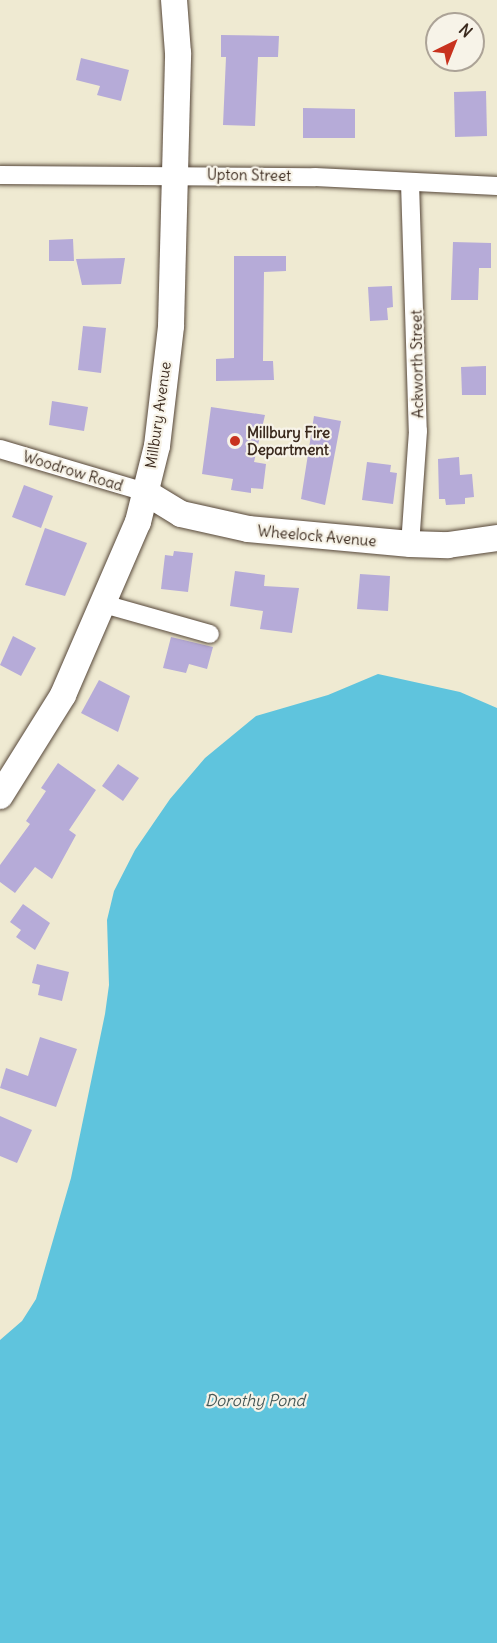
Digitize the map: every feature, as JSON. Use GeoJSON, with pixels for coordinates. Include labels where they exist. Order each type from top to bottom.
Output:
{"type":"FeatureCollection","features":[{"type":"Feature","properties":{"kind":"main road","name":"Millbury Avenue"},"geometry":{"type":"LineString","coordinates":[[0,796],[63,695],[104,604],[138,522],[157,447],[171,326],[178,53],[174,0]]}},
{"type":"Feature","properties":{"kind":"main road","name":"Wheelock Avenue"},"geometry":{"type":"LineString","coordinates":[[145,492],[181,514],[248,529],[410,544],[448,545],[497,538]]}},
{"type":"Feature","properties":{"kind":"street","name":"Upton Street"},"geometry":{"type":"LineString","coordinates":[[0,175],[174,174],[497,186]]}},
{"type":"Feature","properties":{"kind":"street","name":"Ackworth Street"},"geometry":{"type":"LineString","coordinates":[[410,183],[418,391],[410,544]]}},
{"type":"Feature","properties":{"kind":"street","name":"Woodrow Road"},"geometry":{"type":"LineString","coordinates":[[0,449],[145,492]]}},
{"type":"Feature","properties":{"kind":"street"},"geometry":{"type":"LineString","coordinates":[[104,604],[210,634]]}},
{"type":"Feature","properties":{"kind":"water","name":"Dorothy Pond"},"geometry":{"type":"Polygon","coordinates":[[[378,674],[460,692],[497,708],[497,1643],[0,1643],[0,1340],[22,1321],[36,1299],[71,1178],[105,1014],[109,985],[107,920],[114,891],[135,850],[170,799],[205,758],[256,716],[328,695],[378,674]]]}},
{"type":"Feature","properties":{"kind":"building"},"geometry":{"type":"Polygon","coordinates":[[[221,35],[279,36],[278,57],[258,57],[255,126],[223,125],[226,57],[221,57],[221,35]]]}},
{"type":"Feature","properties":{"kind":"building"},"geometry":{"type":"Polygon","coordinates":[[[81,58],[129,70],[121,101],[97,95],[100,86],[76,80],[81,58]]]}},
{"type":"Feature","properties":{"kind":"building"},"geometry":{"type":"Polygon","coordinates":[[[486,91],[487,136],[455,137],[454,92],[486,91]]]}},
{"type":"Feature","properties":{"kind":"building"},"geometry":{"type":"Polygon","coordinates":[[[303,108],[355,109],[355,138],[303,138],[303,108]]]}},
{"type":"Feature","properties":{"kind":"building"},"geometry":{"type":"Polygon","coordinates":[[[73,239],[74,261],[49,261],[49,240],[73,239]]]}},
{"type":"Feature","properties":{"kind":"building"},"geometry":{"type":"Polygon","coordinates":[[[453,242],[491,243],[491,268],[479,268],[478,300],[451,300],[453,242]]]}},
{"type":"Feature","properties":{"kind":"building"},"geometry":{"type":"Polygon","coordinates":[[[234,256],[286,256],[286,271],[264,272],[263,361],[273,361],[274,380],[216,381],[216,359],[234,358],[234,256]]]}},
{"type":"Feature","properties":{"kind":"building"},"geometry":{"type":"Polygon","coordinates":[[[125,258],[121,284],[82,285],[76,259],[125,258]]]}},
{"type":"Feature","properties":{"kind":"building"},"geometry":{"type":"Polygon","coordinates":[[[392,286],[393,307],[387,308],[388,320],[370,321],[368,287],[392,286]]]}},
{"type":"Feature","properties":{"kind":"building"},"geometry":{"type":"Polygon","coordinates":[[[83,326],[106,328],[101,373],[78,370],[83,326]]]}},
{"type":"Feature","properties":{"kind":"building"},"geometry":{"type":"Polygon","coordinates":[[[486,366],[486,395],[462,395],[461,367],[486,366]]]}},
{"type":"Feature","properties":{"kind":"building"},"geometry":{"type":"Polygon","coordinates":[[[52,401],[88,407],[84,431],[49,425],[52,401]]]}},
{"type":"Feature","properties":{"kind":"building"},"geometry":{"type":"Polygon","coordinates":[[[211,407],[265,415],[254,462],[266,464],[263,489],[251,488],[251,493],[231,490],[233,479],[202,474],[211,407]]]}},
{"type":"Feature","properties":{"kind":"building"},"geometry":{"type":"Polygon","coordinates":[[[314,416],[341,421],[325,505],[301,499],[314,416]]]}},
{"type":"Feature","properties":{"kind":"building"},"geometry":{"type":"Polygon","coordinates":[[[459,457],[460,475],[472,474],[474,497],[465,498],[465,504],[446,505],[445,499],[439,499],[438,459],[459,457]]]}},
{"type":"Feature","properties":{"kind":"building"},"geometry":{"type":"Polygon","coordinates":[[[367,462],[391,465],[390,472],[397,473],[393,504],[362,500],[367,462]]]}},
{"type":"Feature","properties":{"kind":"building"},"geometry":{"type":"Polygon","coordinates":[[[24,485],[53,496],[41,528],[12,517],[24,485]]]}},
{"type":"Feature","properties":{"kind":"building"},"geometry":{"type":"Polygon","coordinates":[[[45,528],[87,543],[65,596],[25,585],[45,528]]]}},
{"type":"Feature","properties":{"kind":"building"},"geometry":{"type":"Polygon","coordinates":[[[174,551],[193,553],[188,592],[161,589],[165,555],[173,556],[174,551]]]}},
{"type":"Feature","properties":{"kind":"building"},"geometry":{"type":"Polygon","coordinates":[[[235,571],[265,575],[264,586],[299,588],[292,633],[260,629],[263,611],[230,606],[235,571]]]}},
{"type":"Feature","properties":{"kind":"building"},"geometry":{"type":"Polygon","coordinates":[[[360,574],[390,576],[388,611],[357,609],[360,574]]]}},
{"type":"Feature","properties":{"kind":"building"},"geometry":{"type":"Polygon","coordinates":[[[13,636],[36,648],[21,676],[0,665],[13,636]]]}},
{"type":"Feature","properties":{"kind":"building"},"geometry":{"type":"Polygon","coordinates":[[[171,637],[213,647],[207,669],[189,664],[186,673],[163,668],[171,637]]]}},
{"type":"Feature","properties":{"kind":"building"},"geometry":{"type":"Polygon","coordinates":[[[99,680],[130,696],[118,732],[81,713],[99,680]]]}},
{"type":"Feature","properties":{"kind":"building"},"geometry":{"type":"Polygon","coordinates":[[[58,763],[96,790],[69,830],[76,835],[52,879],[35,867],[15,893],[0,882],[0,865],[30,824],[26,821],[46,791],[41,788],[58,763]]]}},
{"type":"Feature","properties":{"kind":"building"},"geometry":{"type":"Polygon","coordinates":[[[118,764],[139,778],[123,801],[102,786],[118,764]]]}},
{"type":"Feature","properties":{"kind":"building"},"geometry":{"type":"Polygon","coordinates":[[[23,904],[50,923],[35,950],[16,937],[21,930],[10,922],[23,904]]]}},
{"type":"Feature","properties":{"kind":"building"},"geometry":{"type":"Polygon","coordinates":[[[37,964],[69,972],[62,1001],[38,995],[40,985],[32,983],[37,964]]]}},
{"type":"Feature","properties":{"kind":"building"},"geometry":{"type":"Polygon","coordinates":[[[40,1037],[77,1049],[56,1107],[0,1088],[6,1068],[28,1076],[40,1037]]]}},
{"type":"Feature","properties":{"kind":"building"},"geometry":{"type":"Polygon","coordinates":[[[0,1116],[32,1130],[17,1163],[0,1156],[0,1116]]]}},
{"type":"Feature","properties":{"kind":"place","name":"Millbury Fire Department"},"geometry":{"type":"Point","coordinates":[235,441]}}]}
